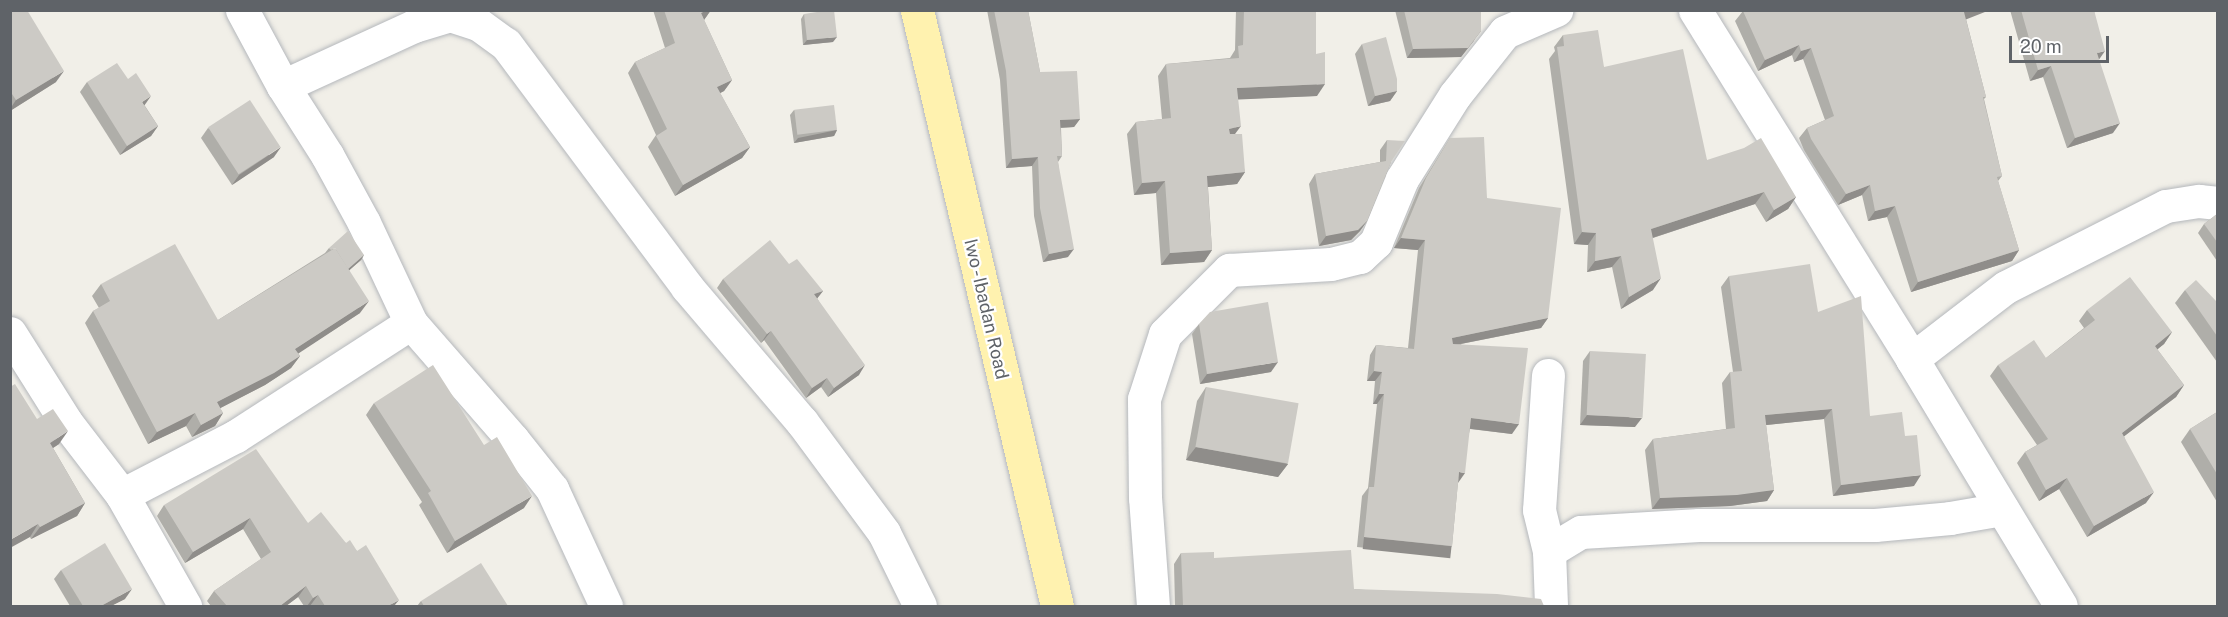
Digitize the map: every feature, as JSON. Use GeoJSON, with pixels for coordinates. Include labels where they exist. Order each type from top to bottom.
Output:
{"type":"FeatureCollection","features":[{"type":"Feature","properties":{"kind":"main road","name":"Iwo - Ibadan Road"},"geometry":{"type":"LineString","coordinates":[[917,10],[1057,606]]}},
{"type":"Feature","properties":{"kind":"street"},"geometry":{"type":"LineString","coordinates":[[242,10],[283,86],[327,155],[364,224],[411,323],[513,440],[552,489],[606,606]]}},
{"type":"Feature","properties":{"kind":"street"},"geometry":{"type":"LineString","coordinates":[[1154,606],[1145,498],[1144,399],[1165,334],[1229,270],[1331,264],[1360,256],[1376,242],[1402,179],[1455,95],[1505,32],[1556,10]]}},
{"type":"Feature","properties":{"kind":"street"},"geometry":{"type":"LineString","coordinates":[[1695,10],[1912,359],[2061,606]]}},
{"type":"Feature","properties":{"kind":"street"},"geometry":{"type":"LineString","coordinates":[[283,86],[414,26],[450,15],[478,24],[506,44],[687,287],[736,342],[773,391],[816,441],[884,533],[920,606]]}},
{"type":"Feature","properties":{"kind":"street"},"geometry":{"type":"LineString","coordinates":[[1912,359],[2017,282],[2166,206],[2199,201],[2217,203]]}},
{"type":"Feature","properties":{"kind":"street"},"geometry":{"type":"LineString","coordinates":[[122,495],[236,436],[411,323]]}},
{"type":"Feature","properties":{"kind":"street"},"geometry":{"type":"LineString","coordinates":[[10,333],[66,422],[122,495],[184,606]]}},
{"type":"Feature","properties":{"kind":"street"},"geometry":{"type":"LineString","coordinates":[[1548,375],[1539,510],[1549,551],[1551,606]]}},
{"type":"Feature","properties":{"kind":"street"},"geometry":{"type":"LineString","coordinates":[[1549,551],[1581,532],[1699,525],[1875,525],[1950,519],[2002,509]]}},
{"type":"Feature","properties":{"kind":"building"},"geometry":{"type":"Polygon","coordinates":[[[10,10],[27,10],[64,71],[16,100],[10,91],[10,10]]]}},
{"type":"Feature","properties":{"kind":"building"},"geometry":{"type":"Polygon","coordinates":[[[664,10],[707,10],[701,13],[732,80],[717,87],[750,147],[683,185],[656,136],[667,129],[635,62],[675,43],[664,10]]]}},
{"type":"Feature","properties":{"kind":"building"},"geometry":{"type":"Polygon","coordinates":[[[834,10],[837,37],[807,40],[804,14],[834,10]]]}},
{"type":"Feature","properties":{"kind":"building"},"geometry":{"type":"Polygon","coordinates":[[[994,10],[1028,10],[1040,72],[1077,71],[1080,119],[1060,120],[1062,156],[1057,156],[1074,249],[1049,254],[1040,208],[1038,157],[1012,159],[1006,71],[994,10]]]}},
{"type":"Feature","properties":{"kind":"building"},"geometry":{"type":"Polygon","coordinates":[[[1244,10],[1316,10],[1316,54],[1325,52],[1325,84],[1237,88],[1241,126],[1229,129],[1230,134],[1242,134],[1245,172],[1207,176],[1212,250],[1170,253],[1165,181],[1142,183],[1136,122],[1171,118],[1166,64],[1239,58],[1238,46],[1243,45],[1244,10]]]}},
{"type":"Feature","properties":{"kind":"building"},"geometry":{"type":"Polygon","coordinates":[[[1404,10],[1481,10],[1481,31],[1468,48],[1413,49],[1404,10]]]}},
{"type":"Feature","properties":{"kind":"building"},"geometry":{"type":"Polygon","coordinates":[[[1969,10],[1964,12],[1986,97],[1983,97],[2002,176],[1997,177],[2019,250],[1918,282],[1895,206],[1875,211],[1870,185],[1846,194],[1811,139],[1807,128],[1834,116],[1811,48],[1801,51],[1799,45],[1765,60],[1743,11],[1969,10]]]}},
{"type":"Feature","properties":{"kind":"building"},"geometry":{"type":"Polygon","coordinates":[[[2021,10],[2094,10],[2105,51],[2097,53],[2120,123],[2075,138],[2051,66],[2038,70],[2021,10]]]}},
{"type":"Feature","properties":{"kind":"building"},"geometry":{"type":"Polygon","coordinates":[[[1598,30],[1604,67],[1683,49],[1707,160],[1744,148],[1761,138],[1796,197],[1774,210],[1764,192],[1651,229],[1661,278],[1629,297],[1621,256],[1595,261],[1596,233],[1582,232],[1557,47],[1564,46],[1563,35],[1598,30]]]}},
{"type":"Feature","properties":{"kind":"building"},"geometry":{"type":"Polygon","coordinates":[[[1386,37],[1397,79],[1397,91],[1375,96],[1362,44],[1386,37]]]}},
{"type":"Feature","properties":{"kind":"building"},"geometry":{"type":"Polygon","coordinates":[[[117,63],[128,79],[136,73],[151,96],[142,102],[158,126],[127,146],[87,82],[117,63]]]}},
{"type":"Feature","properties":{"kind":"building"},"geometry":{"type":"Polygon","coordinates":[[[250,100],[280,147],[239,174],[208,127],[250,100]]]}},
{"type":"Feature","properties":{"kind":"building"},"geometry":{"type":"Polygon","coordinates":[[[834,105],[837,130],[797,135],[794,110],[834,105]]]}},
{"type":"Feature","properties":{"kind":"building"},"geometry":{"type":"Polygon","coordinates":[[[1484,137],[1487,198],[1561,208],[1548,318],[1452,338],[1453,344],[1528,348],[1519,424],[1471,418],[1465,473],[1459,472],[1452,546],[1364,537],[1369,487],[1374,487],[1384,394],[1379,394],[1382,372],[1374,371],[1376,345],[1414,349],[1425,240],[1401,238],[1426,178],[1450,138],[1484,137]]]}},
{"type":"Feature","properties":{"kind":"building"},"geometry":{"type":"Polygon","coordinates":[[[1387,140],[1405,141],[1391,162],[1367,221],[1358,230],[1326,236],[1315,174],[1386,161],[1387,140]]]}},
{"type":"Feature","properties":{"kind":"building"},"geometry":{"type":"Polygon","coordinates":[[[2217,214],[2217,242],[2204,224],[2217,214]]]}},
{"type":"Feature","properties":{"kind":"building"},"geometry":{"type":"Polygon","coordinates":[[[348,231],[364,255],[348,269],[335,248],[331,250],[329,248],[348,231]]]}},
{"type":"Feature","properties":{"kind":"building"},"geometry":{"type":"Polygon","coordinates":[[[770,240],[789,264],[797,259],[823,291],[814,294],[865,365],[834,388],[827,378],[812,388],[771,331],[767,334],[723,279],[770,240]]]}},
{"type":"Feature","properties":{"kind":"building"},"geometry":{"type":"Polygon","coordinates":[[[175,244],[218,320],[335,248],[369,301],[295,349],[300,356],[274,373],[217,402],[223,413],[201,425],[195,413],[157,432],[93,311],[110,301],[101,284],[175,244]]]}},
{"type":"Feature","properties":{"kind":"building"},"geometry":{"type":"Polygon","coordinates":[[[1810,264],[1818,312],[1861,296],[1870,416],[1902,412],[1905,436],[1917,435],[1921,475],[1841,485],[1832,409],[1765,415],[1774,490],[1737,495],[1660,498],[1653,439],[1735,428],[1730,372],[1742,371],[1729,276],[1810,264]]]}},
{"type":"Feature","properties":{"kind":"building"},"geometry":{"type":"Polygon","coordinates":[[[2130,277],[2172,332],[2155,346],[2184,385],[2122,433],[2154,492],[2094,526],[2067,478],[2046,490],[2025,452],[2048,439],[1998,365],[2034,340],[2046,358],[2095,320],[2087,310],[2130,277]]]}},
{"type":"Feature","properties":{"kind":"building"},"geometry":{"type":"Polygon","coordinates":[[[2196,280],[2217,302],[2217,336],[2185,290],[2196,280]]]}},
{"type":"Feature","properties":{"kind":"building"},"geometry":{"type":"Polygon","coordinates":[[[1268,302],[1278,362],[1207,374],[1199,324],[1210,312],[1268,302]]]}},
{"type":"Feature","properties":{"kind":"building"},"geometry":{"type":"Polygon","coordinates":[[[1590,351],[1646,354],[1643,418],[1587,415],[1590,351]]]}},
{"type":"Feature","properties":{"kind":"building"},"geometry":{"type":"Polygon","coordinates":[[[433,365],[484,445],[497,437],[532,496],[455,541],[428,493],[431,491],[374,403],[433,365]]]}},
{"type":"Feature","properties":{"kind":"building"},"geometry":{"type":"Polygon","coordinates":[[[15,384],[37,419],[53,409],[68,431],[50,443],[85,503],[40,527],[38,524],[10,540],[10,387],[15,384]]]}},
{"type":"Feature","properties":{"kind":"building"},"geometry":{"type":"Polygon","coordinates":[[[1206,387],[1299,403],[1288,463],[1195,447],[1206,387]]]}},
{"type":"Feature","properties":{"kind":"building"},"geometry":{"type":"Polygon","coordinates":[[[2217,412],[2217,474],[2190,429],[2217,412]]]}},
{"type":"Feature","properties":{"kind":"building"},"geometry":{"type":"Polygon","coordinates":[[[256,449],[308,523],[321,512],[346,543],[350,540],[357,551],[366,545],[399,600],[388,606],[325,606],[318,595],[313,598],[306,586],[280,606],[227,606],[214,591],[271,552],[250,518],[193,552],[164,505],[256,449]]]}},
{"type":"Feature","properties":{"kind":"building"},"geometry":{"type":"Polygon","coordinates":[[[105,543],[132,589],[101,606],[83,606],[61,570],[105,543]]]}},
{"type":"Feature","properties":{"kind":"building"},"geometry":{"type":"Polygon","coordinates":[[[1351,550],[1354,589],[1497,594],[1541,599],[1544,606],[1183,606],[1181,553],[1214,552],[1214,558],[1351,550]]]}},
{"type":"Feature","properties":{"kind":"building"},"geometry":{"type":"Polygon","coordinates":[[[481,563],[508,606],[424,606],[421,601],[481,563]]]}}]}
